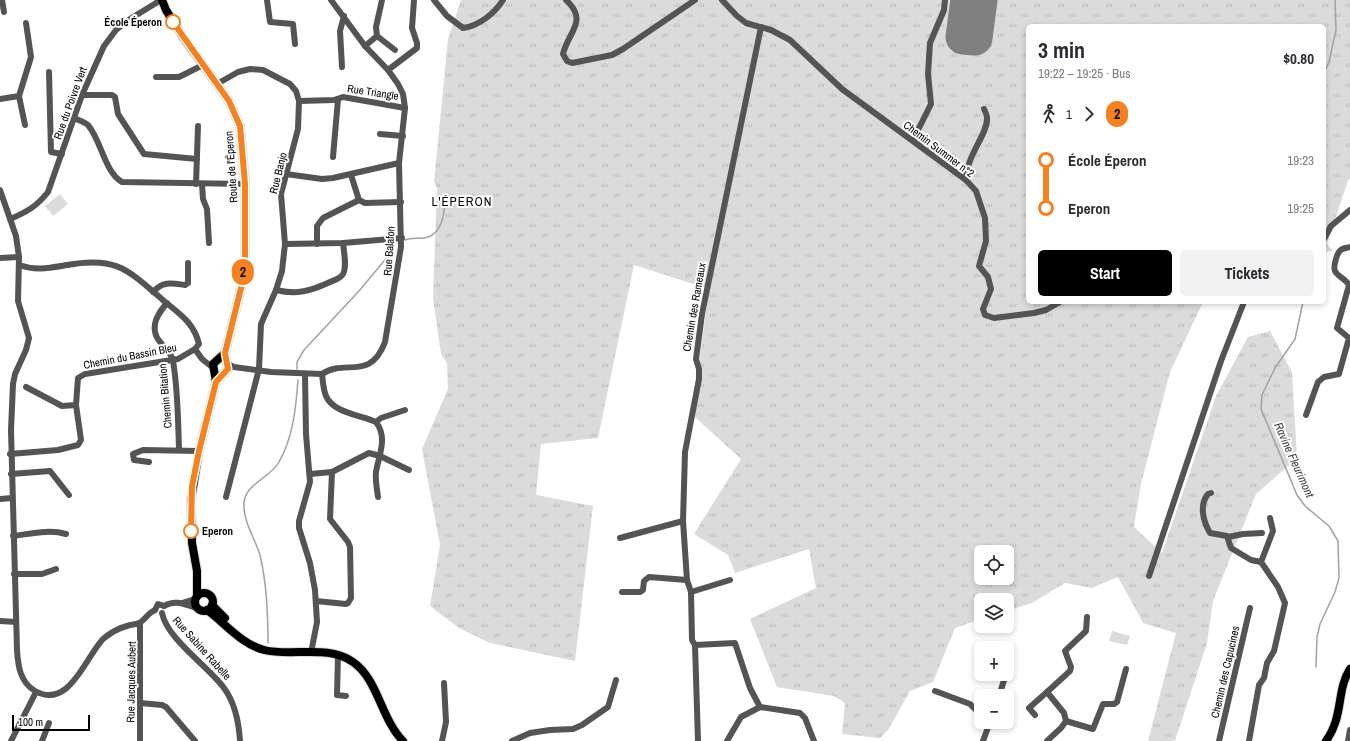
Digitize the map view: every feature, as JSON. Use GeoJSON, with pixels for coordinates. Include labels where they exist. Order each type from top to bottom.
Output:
{"type":"FeatureCollection","features":[{"type":"Feature","properties":{"kind":"main road","name":"Route de l'Éperon"},"geometry":{"type":"LineString","coordinates":[[161,0],[166,10],[203,65],[229,101],[240,126],[245,184],[245,256],[243,278],[221,365]]}},
{"type":"Feature","properties":{"kind":"main road"},"geometry":{"type":"LineString","coordinates":[[210,607],[202,611],[199,599],[197,571],[192,543],[191,500],[199,451],[221,365]]}},
{"type":"Feature","properties":{"kind":"main road"},"geometry":{"type":"LineString","coordinates":[[199,599],[211,597],[210,607]]}},
{"type":"Feature","properties":{"kind":"main road"},"geometry":{"type":"LineString","coordinates":[[210,607],[258,648],[270,651],[338,656],[353,662],[365,674],[387,719],[403,741]]}},
{"type":"Feature","properties":{"kind":"main road"},"geometry":{"type":"LineString","coordinates":[[1326,741],[1332,732],[1339,714],[1346,677],[1350,669]]}},
{"type":"Feature","properties":{"kind":"street"},"geometry":{"type":"LineString","coordinates":[[2,0],[4,12]]}},
{"type":"Feature","properties":{"kind":"street","name":"Rue du Poivre Vert"},"geometry":{"type":"LineString","coordinates":[[10,219],[29,211],[39,204],[48,192],[82,95],[104,46],[116,30],[130,19],[161,0]]}},
{"type":"Feature","properties":{"kind":"street"},"geometry":{"type":"LineString","coordinates":[[267,0],[270,22],[293,24],[294,44]]}},
{"type":"Feature","properties":{"kind":"street","name":"Rue Balafon"},"geometry":{"type":"LineString","coordinates":[[221,365],[305,374],[322,374],[329,369],[348,369],[363,366],[377,358],[386,342],[396,286],[402,238],[399,163],[405,108],[403,94],[388,70],[365,46],[331,0]]}},
{"type":"Feature","properties":{"kind":"street"},"geometry":{"type":"LineString","coordinates":[[382,0],[376,27],[377,36],[395,50]]}},
{"type":"Feature","properties":{"kind":"street"},"geometry":{"type":"LineString","coordinates":[[388,70],[417,48],[417,43],[412,28],[414,0]]}},
{"type":"Feature","properties":{"kind":"street"},"geometry":{"type":"LineString","coordinates":[[434,0],[447,16],[463,28],[470,27],[494,12],[503,0]]}},
{"type":"Feature","properties":{"kind":"street"},"geometry":{"type":"LineString","coordinates":[[566,0],[577,16],[577,24],[563,54],[563,57],[572,63],[612,55],[640,39],[661,22],[696,0]]}},
{"type":"Feature","properties":{"kind":"street","name":"Chemin Summer n°2"},"geometry":{"type":"LineString","coordinates":[[722,0],[741,20],[746,23],[761,27],[790,40],[842,88],[966,180],[978,194],[986,225],[986,241],[979,266],[988,278],[991,289],[983,309],[985,315],[994,318],[1034,314],[1046,310],[1056,304]]}},
{"type":"Feature","properties":{"kind":"street"},"geometry":{"type":"LineString","coordinates":[[921,147],[916,137],[931,104],[928,74],[930,43],[944,10],[945,0]]}},
{"type":"Feature","properties":{"kind":"street"},"geometry":{"type":"LineString","coordinates":[[342,67],[340,31],[344,16]]}},
{"type":"Feature","properties":{"kind":"street"},"geometry":{"type":"LineString","coordinates":[[25,125],[19,96],[31,57],[26,23]]}},
{"type":"Feature","properties":{"kind":"street","name":"Chemin des Rameaux"},"geometry":{"type":"LineString","coordinates":[[698,741],[695,645],[692,640],[691,592],[687,580],[683,521],[685,452],[699,379],[699,370],[696,359],[702,314],[761,27]]}},
{"type":"Feature","properties":{"kind":"street"},"geometry":{"type":"LineString","coordinates":[[365,46],[377,36]]}},
{"type":"Feature","properties":{"kind":"street"},"geometry":{"type":"LineString","coordinates":[[156,77],[179,77],[203,65]]}},
{"type":"Feature","properties":{"kind":"street"},"geometry":{"type":"LineString","coordinates":[[217,84],[238,72],[250,69],[263,70],[290,84],[296,91],[299,101]]}},
{"type":"Feature","properties":{"kind":"street"},"geometry":{"type":"LineString","coordinates":[[49,72],[51,152],[62,154]]}},
{"type":"Feature","properties":{"kind":"street"},"geometry":{"type":"LineString","coordinates":[[82,95],[112,95],[115,97],[118,114],[144,154],[197,159]]}},
{"type":"Feature","properties":{"kind":"street"},"geometry":{"type":"LineString","coordinates":[[0,99],[19,96]]}},
{"type":"Feature","properties":{"kind":"street","name":"Rue Triangle"},"geometry":{"type":"LineString","coordinates":[[299,101],[338,99],[343,97],[362,99],[405,108]]}},
{"type":"Feature","properties":{"kind":"street","name":"Rue Triangle"},"geometry":{"type":"LineString","coordinates":[[333,157],[338,99]]}},
{"type":"Feature","properties":{"kind":"street","name":"Rue Banjo"},"geometry":{"type":"LineString","coordinates":[[226,497],[259,369],[261,324],[276,290],[282,271],[285,244],[281,194],[298,129],[299,101]]}},
{"type":"Feature","properties":{"kind":"street"},"geometry":{"type":"LineString","coordinates":[[966,180],[966,169],[986,126],[987,118],[984,108]]}},
{"type":"Feature","properties":{"kind":"street"},"geometry":{"type":"LineString","coordinates":[[74,118],[87,124],[117,179],[131,183],[245,184]]}},
{"type":"Feature","properties":{"kind":"street"},"geometry":{"type":"LineString","coordinates":[[198,126],[197,159],[199,184],[207,209],[209,243]]}},
{"type":"Feature","properties":{"kind":"street"},"geometry":{"type":"LineString","coordinates":[[380,134],[403,136]]}},
{"type":"Feature","properties":{"kind":"street"},"geometry":{"type":"LineString","coordinates":[[286,174],[322,179],[350,175],[399,163]]}},
{"type":"Feature","properties":{"kind":"street"},"geometry":{"type":"LineString","coordinates":[[350,175],[359,200],[365,203],[401,202]]}},
{"type":"Feature","properties":{"kind":"street"},"geometry":{"type":"LineString","coordinates":[[0,190],[16,236],[19,257],[18,301],[29,338],[26,350],[15,374],[13,384],[10,454],[18,665],[24,681],[36,692],[45,695],[67,689],[103,640],[124,626],[140,623],[149,612],[155,610],[158,604],[164,606]]}},
{"type":"Feature","properties":{"kind":"street"},"geometry":{"type":"LineString","coordinates":[[317,244],[317,226],[323,218],[359,200]]}},
{"type":"Feature","properties":{"kind":"street"},"geometry":{"type":"LineString","coordinates":[[1326,235],[1331,226],[1350,210]]}},
{"type":"Feature","properties":{"kind":"street"},"geometry":{"type":"LineString","coordinates":[[285,244],[343,243],[402,238]]}},
{"type":"Feature","properties":{"kind":"street"},"geometry":{"type":"LineString","coordinates":[[276,290],[299,293],[315,290],[339,278],[343,274],[344,268],[343,243]]}},
{"type":"Feature","properties":{"kind":"street"},"geometry":{"type":"LineString","coordinates":[[1306,415],[1318,382],[1324,377],[1339,374],[1349,338],[1337,328],[1349,285],[1346,280],[1336,273],[1334,269],[1341,249],[1350,247]]}},
{"type":"Feature","properties":{"kind":"street"},"geometry":{"type":"LineString","coordinates":[[0,258],[19,257]]}},
{"type":"Feature","properties":{"kind":"street"},"geometry":{"type":"LineString","coordinates":[[19,265],[30,269],[44,270],[86,262],[104,262],[122,269],[140,278],[153,292],[185,317],[196,332],[199,344],[195,349],[202,359],[221,365]]}},
{"type":"Feature","properties":{"kind":"street"},"geometry":{"type":"LineString","coordinates":[[153,292],[161,285],[168,283],[185,285],[188,283],[188,263]]}},
{"type":"Feature","properties":{"kind":"street","name":"Chemin Bitation"},"geometry":{"type":"LineString","coordinates":[[167,303],[157,316],[154,324],[156,339],[172,360],[178,408],[179,450]]}},
{"type":"Feature","properties":{"kind":"street"},"geometry":{"type":"LineString","coordinates":[[1149,576],[1221,361],[1243,304]]}},
{"type":"Feature","properties":{"kind":"street","name":"Chemin du Bassin Bleu"},"geometry":{"type":"LineString","coordinates":[[76,405],[78,378],[85,374],[178,359],[195,349]]}},
{"type":"Feature","properties":{"kind":"street"},"geometry":{"type":"LineString","coordinates":[[305,374],[306,434],[310,474],[309,490],[299,521],[299,528],[310,563],[316,601],[317,622],[311,653]]}},
{"type":"Feature","properties":{"kind":"street"},"geometry":{"type":"LineString","coordinates":[[322,374],[324,393],[332,403],[342,410],[376,422],[383,436],[376,474],[378,497]]}},
{"type":"Feature","properties":{"kind":"street"},"geometry":{"type":"LineString","coordinates":[[10,454],[58,450],[78,445],[81,440],[76,405],[62,406],[26,387]]}},
{"type":"Feature","properties":{"kind":"street"},"geometry":{"type":"LineString","coordinates":[[376,422],[381,418],[404,410]]}},
{"type":"Feature","properties":{"kind":"street"},"geometry":{"type":"LineString","coordinates":[[149,462],[134,460],[133,454],[143,450],[199,451]]}},
{"type":"Feature","properties":{"kind":"street"},"geometry":{"type":"LineString","coordinates":[[310,474],[332,472],[369,453],[380,456],[408,470]]}},
{"type":"Feature","properties":{"kind":"street"},"geometry":{"type":"LineString","coordinates":[[11,474],[50,471],[68,495]]}},
{"type":"Feature","properties":{"kind":"street"},"geometry":{"type":"LineString","coordinates":[[316,601],[346,604],[351,598],[350,547],[348,542],[330,519],[332,472]]}},
{"type":"Feature","properties":{"kind":"street"},"geometry":{"type":"LineString","coordinates":[[1211,493],[1204,498],[1203,504],[1206,523],[1213,534],[1228,537],[1243,534],[1262,533]]}},
{"type":"Feature","properties":{"kind":"street"},"geometry":{"type":"LineString","coordinates":[[0,499],[12,498]]}},
{"type":"Feature","properties":{"kind":"street"},"geometry":{"type":"LineString","coordinates":[[1261,562],[1273,531],[1270,518]]}},
{"type":"Feature","properties":{"kind":"street"},"geometry":{"type":"LineString","coordinates":[[620,538],[683,521]]}},
{"type":"Feature","properties":{"kind":"street"},"geometry":{"type":"LineString","coordinates":[[13,536],[47,532],[66,534]]}},
{"type":"Feature","properties":{"kind":"street"},"geometry":{"type":"LineString","coordinates":[[1228,537],[1231,548],[1251,560],[1261,562],[1278,587],[1285,603],[1274,651],[1267,663],[1264,678],[1259,685],[1249,741]]}},
{"type":"Feature","properties":{"kind":"street"},"geometry":{"type":"LineString","coordinates":[[14,574],[42,574],[56,569]]}},
{"type":"Feature","properties":{"kind":"street"},"geometry":{"type":"LineString","coordinates":[[622,592],[640,592],[643,590],[644,581],[649,577],[687,580]]}},
{"type":"Feature","properties":{"kind":"street"},"geometry":{"type":"LineString","coordinates":[[691,592],[730,580]]}},
{"type":"Feature","properties":{"kind":"street"},"geometry":{"type":"LineString","coordinates":[[164,606],[170,602],[182,603],[199,599]]}},
{"type":"Feature","properties":{"kind":"street"},"geometry":{"type":"LineString","coordinates":[[155,610],[159,614],[162,613],[165,610],[164,606]]}},
{"type":"Feature","properties":{"kind":"street","name":"Chemin des Capucines"},"geometry":{"type":"LineString","coordinates":[[1219,741],[1250,608]]}},
{"type":"Feature","properties":{"kind":"street","name":"Rue Sabine Rabelle"},"geometry":{"type":"LineString","coordinates":[[162,613],[167,627],[225,689],[233,705],[240,741]]}},
{"type":"Feature","properties":{"kind":"street"},"geometry":{"type":"LineString","coordinates":[[1035,715],[1029,708],[1070,671],[1071,667],[1065,651],[1086,631],[1087,617]]}},
{"type":"Feature","properties":{"kind":"street"},"geometry":{"type":"LineString","coordinates":[[0,621],[16,622]]}},
{"type":"Feature","properties":{"kind":"street","name":"Rue Jacques Aubert"},"geometry":{"type":"LineString","coordinates":[[140,623],[140,741]]}},
{"type":"Feature","properties":{"kind":"street"},"geometry":{"type":"LineString","coordinates":[[695,645],[735,643],[750,688],[760,707]]}},
{"type":"Feature","properties":{"kind":"street"},"geometry":{"type":"LineString","coordinates":[[338,656],[337,694],[346,696]]}},
{"type":"Feature","properties":{"kind":"street"},"geometry":{"type":"LineString","coordinates":[[1066,721],[1093,729],[1104,704],[1114,704],[1117,702],[1126,669]]}},
{"type":"Feature","properties":{"kind":"street"},"geometry":{"type":"LineString","coordinates":[[512,741],[530,733],[573,729],[582,725],[608,707],[616,680]]}},
{"type":"Feature","properties":{"kind":"street"},"geometry":{"type":"LineString","coordinates":[[442,741],[446,722],[444,683]]}},
{"type":"Feature","properties":{"kind":"street"},"geometry":{"type":"LineString","coordinates":[[935,691],[970,704],[974,708]]}},
{"type":"Feature","properties":{"kind":"street"},"geometry":{"type":"LineString","coordinates":[[11,741],[36,692]]}},
{"type":"Feature","properties":{"kind":"street"},"geometry":{"type":"LineString","coordinates":[[1047,692],[1064,713],[1066,721],[1047,741]]}},
{"type":"Feature","properties":{"kind":"street"},"geometry":{"type":"LineString","coordinates":[[140,703],[162,704],[196,741]]}},
{"type":"Feature","properties":{"kind":"street"},"geometry":{"type":"LineString","coordinates":[[727,741],[741,717],[760,707],[800,713],[805,718],[814,741]]}},
{"type":"Feature","properties":{"kind":"street"},"geometry":{"type":"LineString","coordinates":[[42,741],[49,723]]}},
{"type":"Feature","properties":{"kind":"street"},"geometry":{"type":"LineString","coordinates":[[983,741],[987,729]]}},
{"type":"Feature","properties":{"kind":"street"},"geometry":{"type":"LineString","coordinates":[[1348,741],[1350,730]]}},
{"type":"Feature","properties":{"kind":"green space"},"geometry":{"type":"Polygon","coordinates":[[[461,0],[1350,0],[1350,179],[1348,180],[1327,244],[1333,251],[1326,252],[1326,24],[1026,24],[1026,304],[1202,304],[1170,372],[1141,484],[1134,527],[1162,553],[1216,396],[1248,337],[1270,331],[1292,372],[1297,458],[1256,494],[1213,601],[1207,643],[1175,741],[1148,741],[1176,633],[1143,623],[1118,577],[1092,588],[1065,583],[1032,603],[1014,609],[1014,593],[974,593],[974,621],[955,628],[933,682],[910,691],[888,730],[880,738],[842,734],[845,703],[834,696],[777,687],[750,619],[816,588],[809,549],[735,573],[728,555],[694,534],[741,459],[695,417],[700,356],[709,289],[634,265],[598,438],[541,444],[536,495],[593,506],[575,661],[490,643],[459,628],[430,606],[440,545],[422,449],[448,389],[447,363],[441,354],[433,298],[437,188],[434,182],[448,39],[461,0]]]}},
{"type":"Feature","properties":{"kind":"green space"},"geometry":{"type":"Polygon","coordinates":[[[60,194],[68,204],[53,216],[45,206],[60,194]]]}},
{"type":"Feature","properties":{"kind":"green space"},"geometry":{"type":"Polygon","coordinates":[[[1112,631],[1130,636],[1127,645],[1109,641],[1112,631]]]}},
{"type":"Feature","properties":{"kind":"waterway","name":"Ravine Fleurimont"},"geometry":{"type":"LineString","coordinates":[[1326,69],[1329,62],[1336,30],[1335,0]]}},
{"type":"Feature","properties":{"kind":"waterway"},"geometry":{"type":"LineString","coordinates":[[405,240],[424,238],[431,236],[436,232],[444,214],[445,194]]}},
{"type":"Feature","properties":{"kind":"waterway"},"geometry":{"type":"LineString","coordinates":[[297,369],[297,362],[304,350],[359,291],[394,249]]}},
{"type":"Feature","properties":{"kind":"waterway","name":"Ravine Fleurimont"},"geometry":{"type":"LineString","coordinates":[[1303,304],[1295,339],[1275,368],[1262,395],[1261,409],[1297,495],[1305,506],[1329,526],[1338,541],[1339,578],[1335,592],[1320,624],[1317,637],[1316,667]]}},
{"type":"Feature","properties":{"kind":"waterway"},"geometry":{"type":"LineString","coordinates":[[268,643],[267,599],[264,577],[260,555],[245,517],[244,503],[245,496],[253,486],[275,468],[284,453],[291,433],[298,380]]}},
{"type":"Feature","properties":{"kind":"runway"},"geometry":{"type":"LineString","coordinates":[[968,0],[963,37],[975,38],[980,0]]}},
{"type":"Feature","properties":{"kind":"bus line","name":"2"},"geometry":{"type":"LineString","coordinates":[[173,22],[229,101],[236,116],[240,126],[245,184],[245,256],[242,284],[225,353],[228,369],[226,373],[216,382],[194,472],[191,500],[191,531]]}},
{"type":"Feature","properties":{"kind":"place","name":"École Éperon"},"geometry":{"type":"Point","coordinates":[173,22]}},
{"type":"Feature","properties":{"kind":"place","name":"Eperon"},"geometry":{"type":"Point","coordinates":[191,531]}},
{"type":"Feature","properties":{"kind":"district","name":"L'ÉPERON"},"geometry":{"type":"Point","coordinates":[462,201]}}]}
